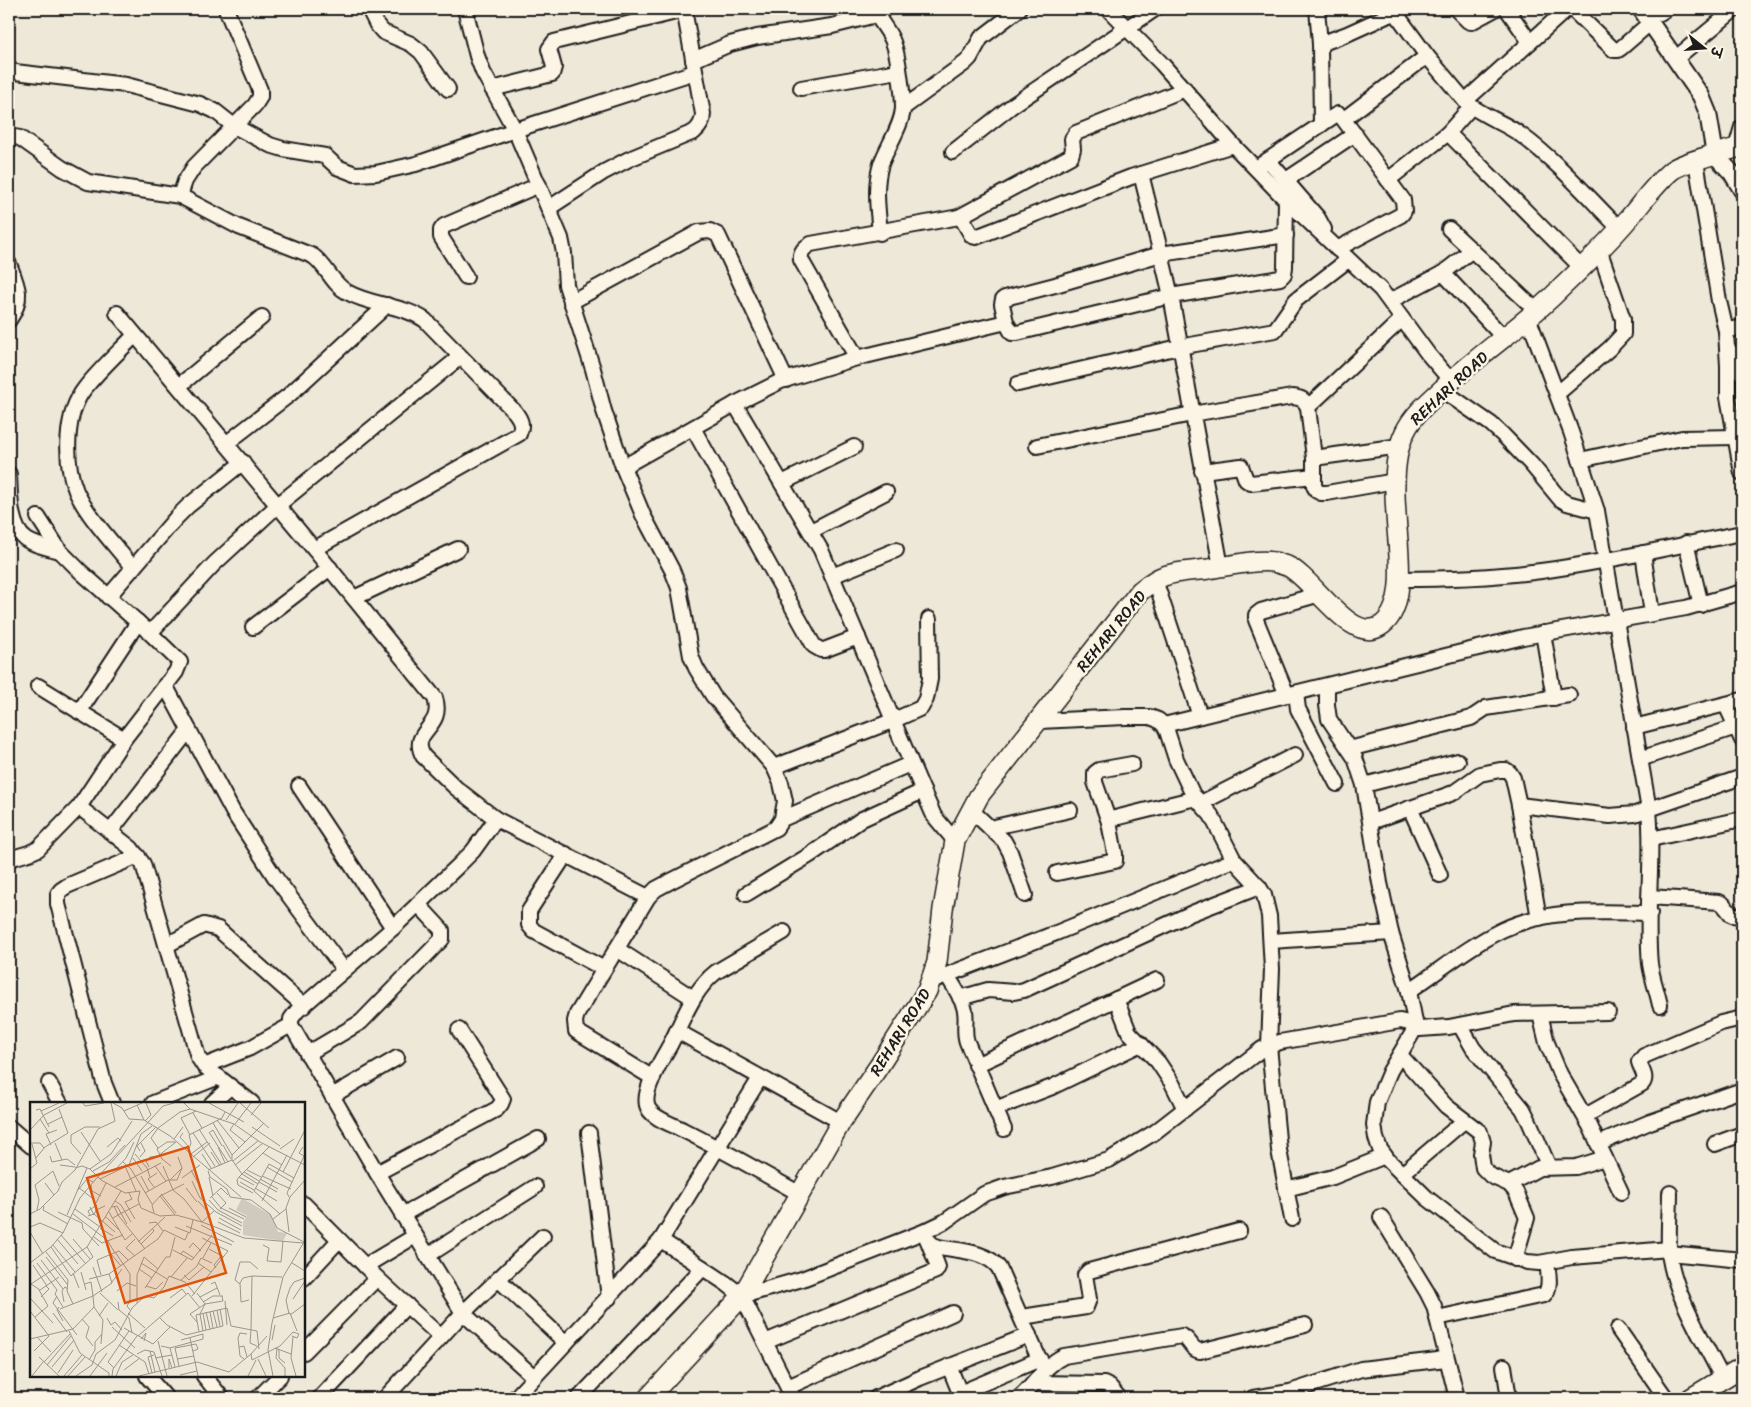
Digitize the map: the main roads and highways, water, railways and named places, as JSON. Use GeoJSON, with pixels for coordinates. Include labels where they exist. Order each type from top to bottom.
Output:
{"type":"FeatureCollection","features":[{"type":"Feature","properties":{"kind":"main road","name":"REHARI ROAD"},"geometry":{"type":"LineString","coordinates":[[648,1398],[742,1296],[841,1122],[885,1058],[927,991],[939,978],[937,962],[943,909],[955,841],[986,786],[1140,591],[1155,580],[1174,573],[1274,562],[1289,567],[1300,574],[1350,623],[1370,630],[1380,627],[1387,621],[1394,610],[1400,579],[1395,481],[1400,446],[1404,433],[1412,420],[1446,386],[1557,293],[1619,228],[1652,189],[1674,169],[1739,147]]}},
{"type":"Feature","properties":{"kind":"main road"},"geometry":{"type":"LineString","coordinates":[[1701,1396],[1742,1367]]}}]}
